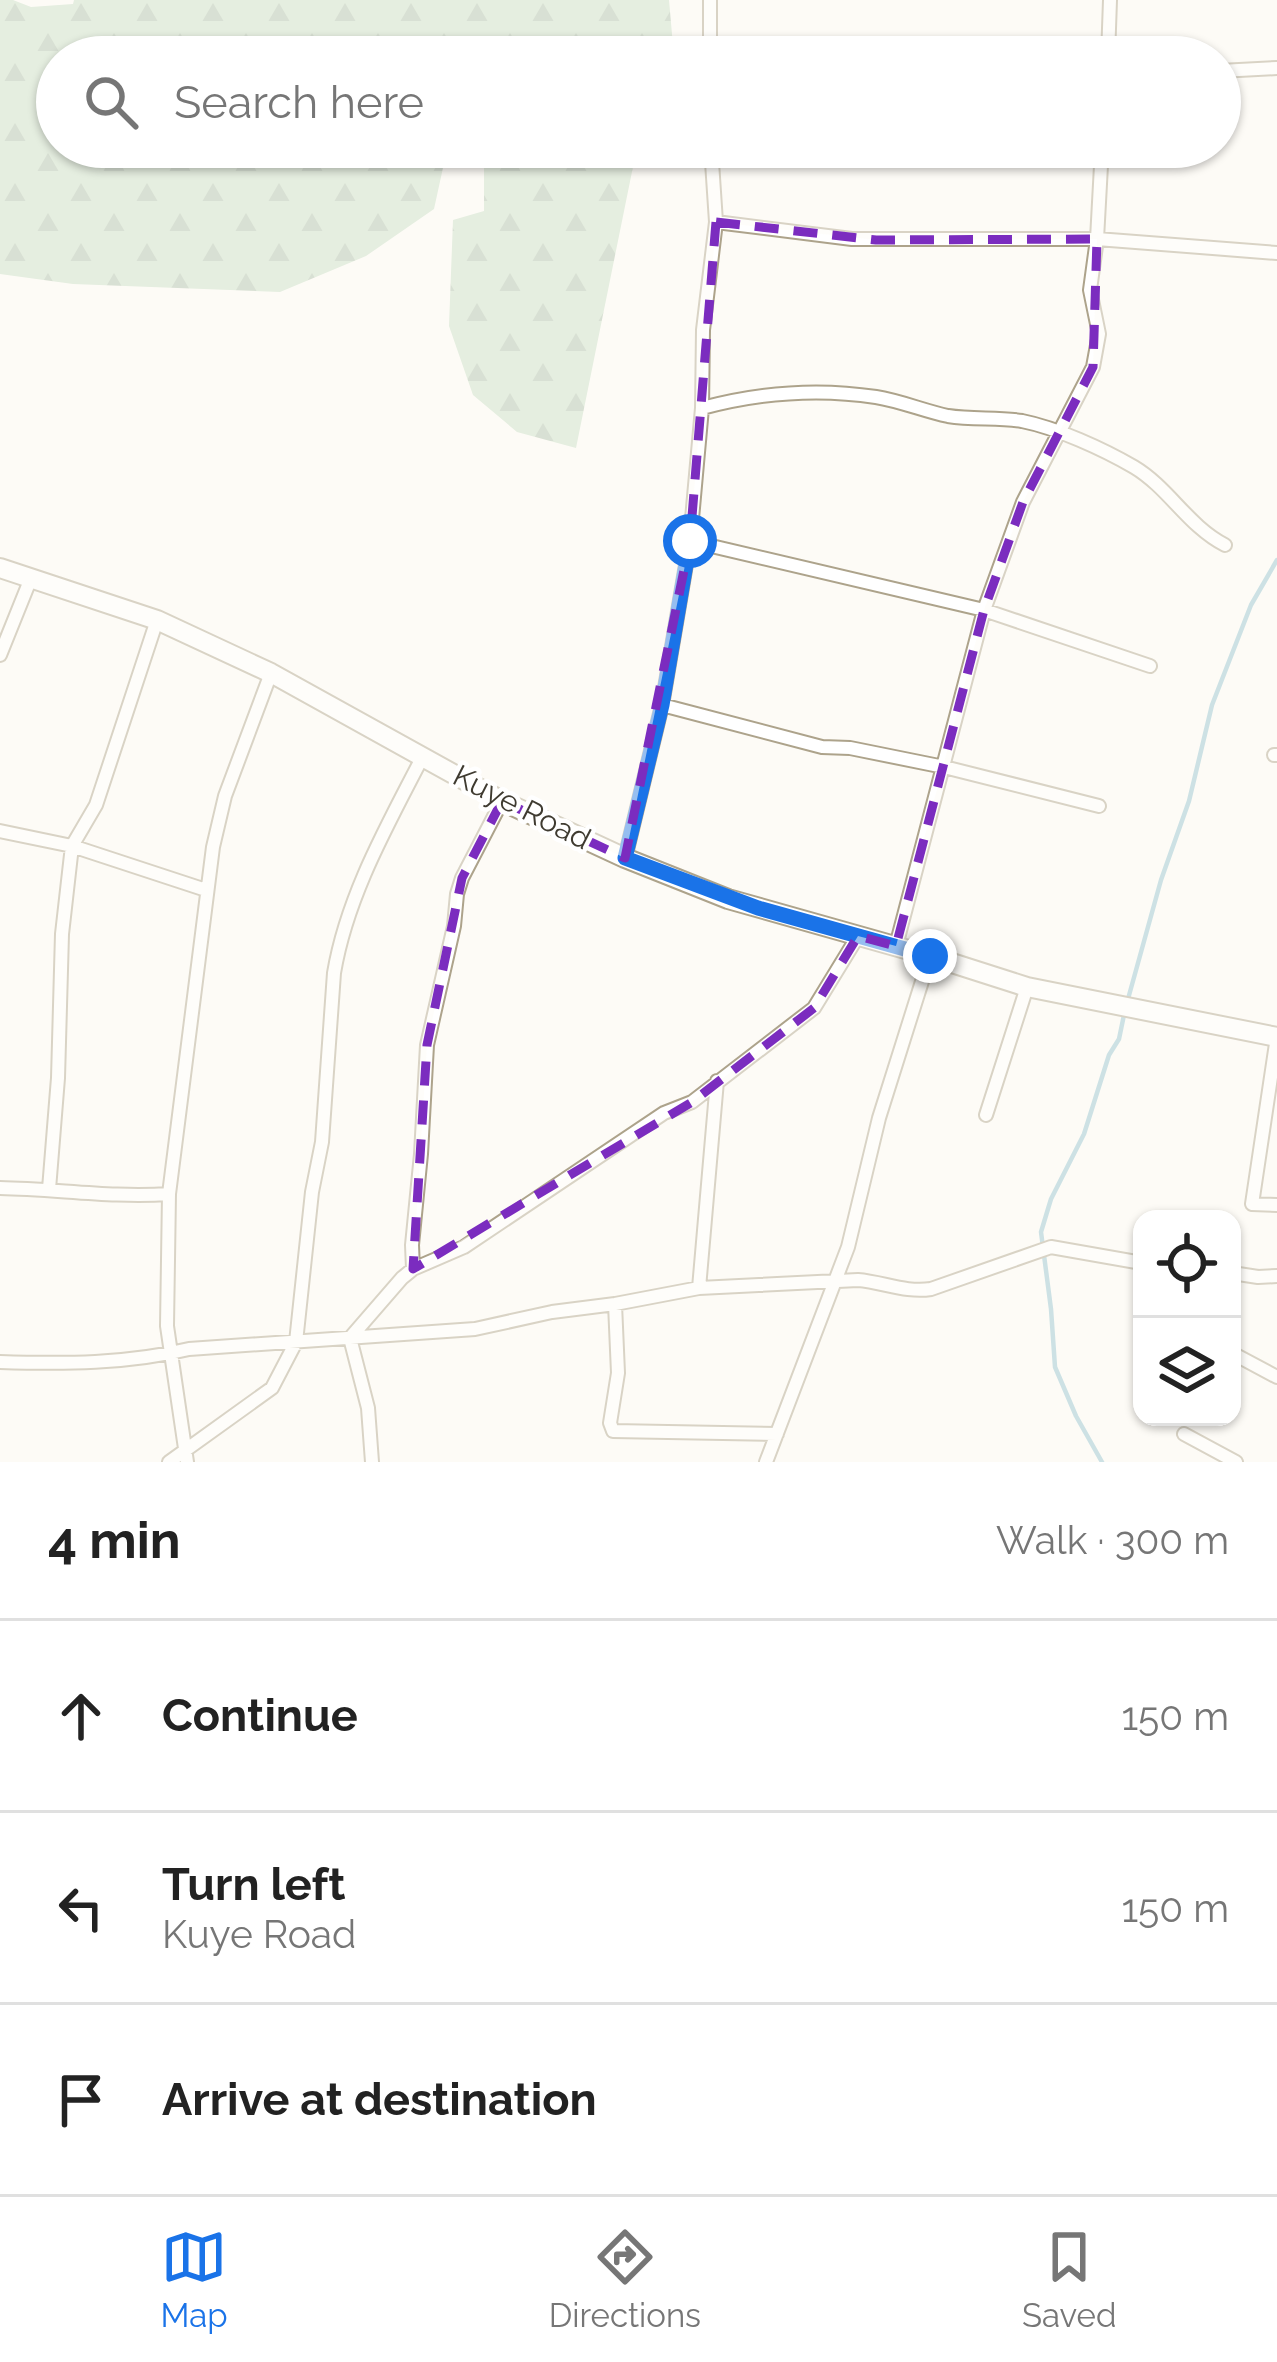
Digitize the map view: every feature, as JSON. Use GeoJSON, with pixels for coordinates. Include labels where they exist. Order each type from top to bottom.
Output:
{"type":"FeatureCollection","features":[{"type":"Feature","properties":{"kind":"street"},"geometry":{"type":"LineString","coordinates":[[710,0],[710,36]]}},
{"type":"Feature","properties":{"kind":"street"},"geometry":{"type":"LineString","coordinates":[[1109,36],[1110,0]]}},
{"type":"Feature","properties":{"kind":"street"},"geometry":{"type":"LineString","coordinates":[[1241,70],[1277,68]]}},
{"type":"Feature","properties":{"kind":"street"},"geometry":{"type":"LineString","coordinates":[[625,858],[662,705],[690,541],[702,408],[703,329],[716,222],[712,168]]}},
{"type":"Feature","properties":{"kind":"street"},"geometry":{"type":"LineString","coordinates":[[896,946],[984,610],[1022,502],[1093,367],[1099,334],[1090,290],[1101,168]]}},
{"type":"Feature","properties":{"kind":"street"},"geometry":{"type":"LineString","coordinates":[[716,222],[864,240],[1097,239],[1277,253]]}},
{"type":"Feature","properties":{"kind":"street"},"geometry":{"type":"LineString","coordinates":[[702,408],[764,394],[857,395],[963,418],[1024,421],[1134,467],[1158,484],[1198,527],[1225,545]]}},
{"type":"Feature","properties":{"kind":"street"},"geometry":{"type":"LineString","coordinates":[[690,541],[984,610],[1150,666]]}},
{"type":"Feature","properties":{"kind":"street","name":"Kuye Road"},"geometry":{"type":"LineString","coordinates":[[0,568],[157,620],[271,673],[502,801],[728,899],[1027,987],[1277,1037]]}},
{"type":"Feature","properties":{"kind":"street"},"geometry":{"type":"LineString","coordinates":[[0,655],[31,578]]}},
{"type":"Feature","properties":{"kind":"street"},"geometry":{"type":"LineString","coordinates":[[50,1189],[62,934],[72,846],[96,805],[157,620]]}},
{"type":"Feature","properties":{"kind":"street"},"geometry":{"type":"LineString","coordinates":[[186,1457],[166,1326],[170,1194],[206,890],[225,796],[271,673]]}},
{"type":"Feature","properties":{"kind":"street"},"geometry":{"type":"LineString","coordinates":[[662,705],[822,747],[944,766],[1099,806]]}},
{"type":"Feature","properties":{"kind":"street"},"geometry":{"type":"LineString","coordinates":[[169,1462],[186,1457],[272,1388],[296,1342],[311,1192],[322,1142],[338,949],[374,853],[423,756]]}},
{"type":"Feature","properties":{"kind":"street"},"geometry":{"type":"LineString","coordinates":[[413,1269],[427,1045],[457,894],[502,801]]}},
{"type":"Feature","properties":{"kind":"street"},"geometry":{"type":"LineString","coordinates":[[0,831],[72,846],[206,890]]}},
{"type":"Feature","properties":{"kind":"street"},"geometry":{"type":"LineString","coordinates":[[350,1338],[413,1269],[464,1246],[664,1113],[692,1102],[814,1008],[858,936]]}},
{"type":"Feature","properties":{"kind":"street"},"geometry":{"type":"LineString","coordinates":[[766,1462],[848,1247],[879,1118],[930,956]]}},
{"type":"Feature","properties":{"kind":"street"},"geometry":{"type":"LineString","coordinates":[[986,1115],[1027,987]]}},
{"type":"Feature","properties":{"kind":"street"},"geometry":{"type":"LineString","coordinates":[[1277,1037],[1252,1204],[1277,1205]]}},
{"type":"Feature","properties":{"kind":"street"},"geometry":{"type":"LineString","coordinates":[[699,1288],[717,1081]]}},
{"type":"Feature","properties":{"kind":"street"},"geometry":{"type":"LineString","coordinates":[[0,1188],[170,1194]]}},
{"type":"Feature","properties":{"kind":"street"},"geometry":{"type":"LineString","coordinates":[[0,1362],[80,1365],[189,1349],[475,1329],[699,1288],[877,1281],[919,1292],[1051,1247],[1133,1261]]}},
{"type":"Feature","properties":{"kind":"street"},"geometry":{"type":"LineString","coordinates":[[1241,1274],[1277,1276]]}},
{"type":"Feature","properties":{"kind":"street"},"geometry":{"type":"LineString","coordinates":[[615,1304],[619,1373],[610,1423],[613,1431],[777,1434]]}},
{"type":"Feature","properties":{"kind":"street"},"geometry":{"type":"LineString","coordinates":[[350,1338],[368,1408],[372,1462]]}},
{"type":"Feature","properties":{"kind":"street"},"geometry":{"type":"LineString","coordinates":[[1241,1358],[1277,1377]]}},
{"type":"Feature","properties":{"kind":"street"},"geometry":{"type":"LineString","coordinates":[[1184,1434],[1236,1462]]}},
{"type":"Feature","properties":{"kind":"highlighted area"},"geometry":{"type":"Polygon","coordinates":[[[716,222],[876,240],[1097,239],[1093,367],[1023,502],[984,610],[896,946],[858,936],[814,1008],[692,1102],[413,1269],[427,1045],[462,878],[502,801],[625,858],[690,541],[716,222]]]}},
{"type":"Feature","properties":{"kind":"green space"},"geometry":{"type":"Polygon","coordinates":[[[0,0],[31,7],[73,4],[74,0],[669,0],[672,36],[36,36],[36,168],[443,168],[434,209],[366,256],[280,292],[73,284],[0,274],[0,0]]]}},
{"type":"Feature","properties":{"kind":"green space"},"geometry":{"type":"Polygon","coordinates":[[[484,168],[633,168],[576,448],[517,432],[473,395],[449,326],[453,220],[484,211],[484,168]]]}},
{"type":"Feature","properties":{"kind":"waterway"},"geometry":{"type":"LineString","coordinates":[[1128,999],[1189,801],[1212,705],[1251,605],[1277,560]]}},
{"type":"Feature","properties":{"kind":"waterway"},"geometry":{"type":"LineString","coordinates":[[1102,1462],[1055,1367],[1041,1232],[1051,1199],[1084,1134],[1125,1010]]}},
{"type":"Feature","properties":{"kind":"route"},"geometry":{"type":"LineString","coordinates":[[690,541],[662,705],[625,858],[728,899],[930,956]]}}]}
